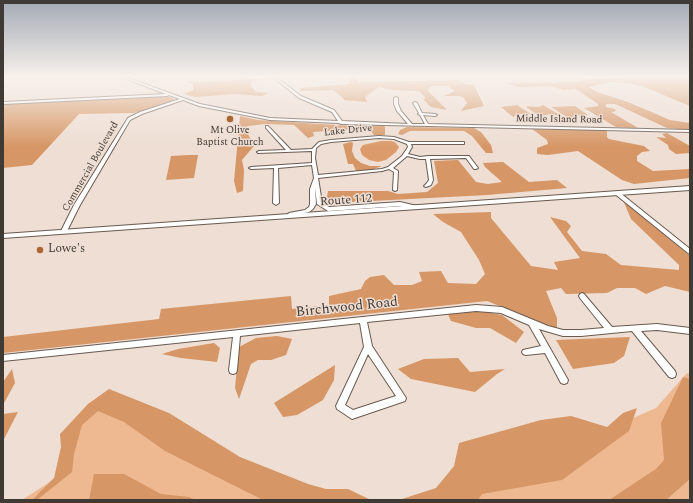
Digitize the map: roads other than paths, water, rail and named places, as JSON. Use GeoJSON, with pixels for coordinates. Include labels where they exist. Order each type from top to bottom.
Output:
{"type":"FeatureCollection","features":[{"type":"Feature","properties":{"kind":"main road","name":"Route 112"},"geometry":{"type":"LineString","coordinates":[[3,236],[239,221],[690,188]]}},
{"type":"Feature","properties":{"kind":"street"},"geometry":{"type":"LineString","coordinates":[[3,103],[56,100]]}},
{"type":"Feature","properties":{"kind":"street","name":"Commercial Boulevard"},"geometry":{"type":"LineString","coordinates":[[64,231],[129,119],[141,113],[178,100]]}},
{"type":"Feature","properties":{"kind":"street","name":"Middle Island Road"},"geometry":{"type":"LineString","coordinates":[[188,100],[236,113],[270,119],[341,123],[690,131]]}},
{"type":"Feature","properties":{"kind":"street"},"geometry":{"type":"LineString","coordinates":[[308,100],[333,111],[341,123]]}},
{"type":"Feature","properties":{"kind":"street"},"geometry":{"type":"LineString","coordinates":[[396,100],[399,111],[411,125]]}},
{"type":"Feature","properties":{"kind":"street"},"geometry":{"type":"LineString","coordinates":[[414,103],[427,125]]}},
{"type":"Feature","properties":{"kind":"street"},"geometry":{"type":"LineString","coordinates":[[420,114],[435,115]]}},
{"type":"Feature","properties":{"kind":"street","name":"Lake Drive"},"geometry":{"type":"LineString","coordinates":[[380,124],[389,126],[390,133]]}},
{"type":"Feature","properties":{"kind":"street","name":"Lake Drive"},"geometry":{"type":"LineString","coordinates":[[390,133],[393,126],[411,125]]}},
{"type":"Feature","properties":{"kind":"street"},"geometry":{"type":"LineString","coordinates":[[267,126],[290,151]]}},
{"type":"Feature","properties":{"kind":"street","name":"Lake Drive"},"geometry":{"type":"LineString","coordinates":[[259,152],[313,150],[320,143],[390,133],[409,143],[463,142]]}},
{"type":"Feature","properties":{"kind":"street"},"geometry":{"type":"LineString","coordinates":[[316,176],[390,168],[406,155],[410,147],[409,143]]}},
{"type":"Feature","properties":{"kind":"street","name":"Lake Drive"},"geometry":{"type":"LineString","coordinates":[[313,150],[320,204],[325,208],[400,204],[416,207]]}},
{"type":"Feature","properties":{"kind":"street"},"geometry":{"type":"LineString","coordinates":[[406,155],[420,158],[467,157],[476,168]]}},
{"type":"Feature","properties":{"kind":"street"},"geometry":{"type":"LineString","coordinates":[[426,186],[431,180],[428,157]]}},
{"type":"Feature","properties":{"kind":"street"},"geometry":{"type":"LineString","coordinates":[[251,168],[314,164]]}},
{"type":"Feature","properties":{"kind":"street"},"geometry":{"type":"LineString","coordinates":[[276,166],[276,203]]}},
{"type":"Feature","properties":{"kind":"street"},"geometry":{"type":"LineString","coordinates":[[390,168],[396,171],[395,190]]}},
{"type":"Feature","properties":{"kind":"street","name":"Lake Drive"},"geometry":{"type":"LineString","coordinates":[[239,221],[243,218],[296,214],[307,211],[313,204],[312,189],[316,176]]}},
{"type":"Feature","properties":{"kind":"street"},"geometry":{"type":"LineString","coordinates":[[617,193],[690,252]]}},
{"type":"Feature","properties":{"kind":"street"},"geometry":{"type":"LineString","coordinates":[[582,296],[610,330]]}},
{"type":"Feature","properties":{"kind":"street","name":"Birchwood Road"},"geometry":{"type":"LineString","coordinates":[[3,358],[463,309],[489,308],[502,310],[547,329],[563,333],[657,327],[690,331]]}},
{"type":"Feature","properties":{"kind":"street"},"geometry":{"type":"LineString","coordinates":[[363,320],[368,346],[402,398],[352,415],[340,406],[368,346]]}},
{"type":"Feature","properties":{"kind":"street"},"geometry":{"type":"LineString","coordinates":[[532,323],[564,380]]}},
{"type":"Feature","properties":{"kind":"street"},"geometry":{"type":"LineString","coordinates":[[634,328],[672,374]]}},
{"type":"Feature","properties":{"kind":"street"},"geometry":{"type":"LineString","coordinates":[[234,370],[237,333]]}},
{"type":"Feature","properties":{"kind":"street"},"geometry":{"type":"LineString","coordinates":[[526,352],[546,349]]}},
{"type":"Feature","properties":{"kind":"place","name":"Mt Olive Baptist Church"},"geometry":{"type":"Point","coordinates":[230,119]}},
{"type":"Feature","properties":{"kind":"place","name":"Lowe's"},"geometry":{"type":"Point","coordinates":[40,250]}}]}
